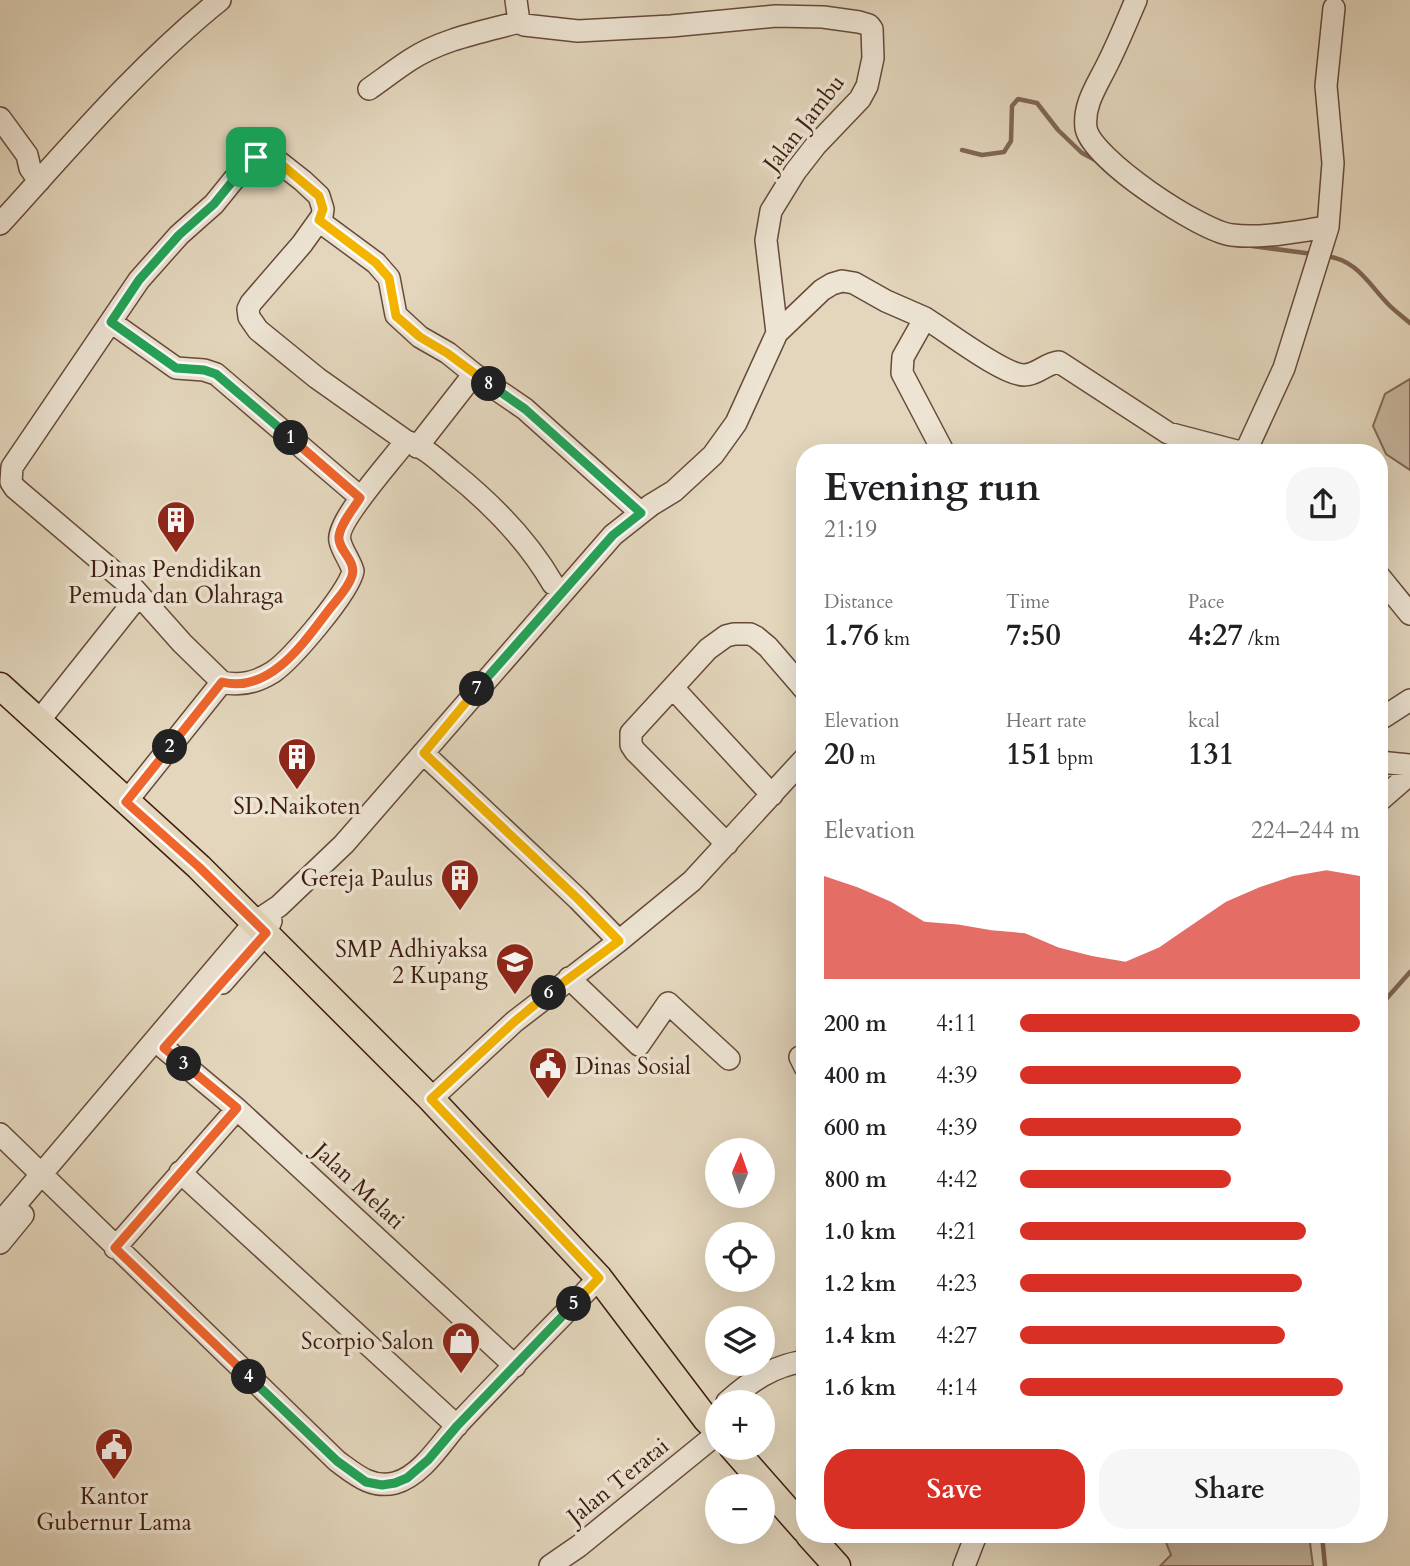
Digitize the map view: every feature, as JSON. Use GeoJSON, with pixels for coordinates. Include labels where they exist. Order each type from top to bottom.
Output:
{"type":"FeatureCollection","features":[{"type":"Feature","properties":{"kind":"main road"},"geometry":{"type":"LineString","coordinates":[[0,686],[199,867],[431,1099],[599,1278],[705,1410]]}},
{"type":"Feature","properties":{"kind":"main road"},"geometry":{"type":"LineString","coordinates":[[743,1460],[796,1520]]}},
{"type":"Feature","properties":{"kind":"main road"},"geometry":{"type":"LineString","coordinates":[[816,1543],[837,1566]]}},
{"type":"Feature","properties":{"kind":"street"},"geometry":{"type":"LineString","coordinates":[[0,224],[138,75],[173,40],[220,0]]}},
{"type":"Feature","properties":{"kind":"street"},"geometry":{"type":"LineString","coordinates":[[369,89],[411,59],[439,45],[519,22],[516,0]]}},
{"type":"Feature","properties":{"kind":"street"},"geometry":{"type":"LineString","coordinates":[[1136,0],[1090,97],[1086,127],[1095,146],[1126,174],[1199,225],[1234,236],[1323,244]]}},
{"type":"Feature","properties":{"kind":"street"},"geometry":{"type":"LineString","coordinates":[[1249,444],[1284,368],[1323,244],[1333,163],[1326,86],[1334,8]]}},
{"type":"Feature","properties":{"kind":"street","name":"Jalan Jambu"},"geometry":{"type":"LineString","coordinates":[[519,22],[529,27],[562,31],[671,26],[776,16],[823,17],[869,24],[874,38],[867,86],[860,99],[816,145],[795,172],[771,211],[766,240],[777,333]]}},
{"type":"Feature","properties":{"kind":"street"},"geometry":{"type":"LineString","coordinates":[[0,118],[27,155],[30,168],[39,181]]}},
{"type":"Feature","properties":{"kind":"street"},"geometry":{"type":"LineString","coordinates":[[474,374],[411,444],[360,498],[340,532],[339,539],[353,571],[348,585],[315,628],[274,671],[246,684],[222,682],[139,595],[15,488],[10,475],[12,467],[139,280],[179,235],[214,204],[248,162],[264,155],[275,159],[319,196],[323,209],[319,220],[251,303],[248,309],[249,317],[258,330],[317,378],[411,444],[480,494],[506,520],[553,584]]}},
{"type":"Feature","properties":{"kind":"street"},"geometry":{"type":"LineString","coordinates":[[319,220],[376,263],[389,278],[396,316],[420,337],[525,409],[641,513]]}},
{"type":"Feature","properties":{"kind":"street"},"geometry":{"type":"LineString","coordinates":[[0,1242],[46,1178],[260,927],[344,844],[613,535],[674,491],[722,443],[736,423],[777,333],[822,290],[842,281],[854,283],[925,318],[1003,368],[1017,374],[1031,374],[1059,362],[1168,433],[1210,444]]}},
{"type":"Feature","properties":{"kind":"street"},"geometry":{"type":"LineString","coordinates":[[925,318],[903,357],[902,373],[939,444]]}},
{"type":"Feature","properties":{"kind":"street"},"geometry":{"type":"LineString","coordinates":[[111,322],[176,368],[204,370],[216,374],[360,498]]}},
{"type":"Feature","properties":{"kind":"street"},"geometry":{"type":"LineString","coordinates":[[1388,587],[1410,614]]}},
{"type":"Feature","properties":{"kind":"street"},"geometry":{"type":"LineString","coordinates":[[38,722],[139,595]]}},
{"type":"Feature","properties":{"kind":"street"},"geometry":{"type":"LineString","coordinates":[[727,844],[631,745],[631,733],[716,642],[726,636],[742,633],[756,637],[796,680]]}},
{"type":"Feature","properties":{"kind":"street"},"geometry":{"type":"LineString","coordinates":[[126,802],[222,682]]}},
{"type":"Feature","properties":{"kind":"street"},"geometry":{"type":"LineString","coordinates":[[673,688],[772,795]]}},
{"type":"Feature","properties":{"kind":"street"},"geometry":{"type":"LineString","coordinates":[[1388,714],[1410,700]]}},
{"type":"Feature","properties":{"kind":"street"},"geometry":{"type":"LineString","coordinates":[[424,753],[619,941]]}},
{"type":"Feature","properties":{"kind":"street"},"geometry":{"type":"LineString","coordinates":[[1388,762],[1410,765]]}},
{"type":"Feature","properties":{"kind":"street"},"geometry":{"type":"LineString","coordinates":[[431,1099],[514,1022],[692,881],[796,768]]}},
{"type":"Feature","properties":{"kind":"street"},"geometry":{"type":"LineString","coordinates":[[1388,793],[1410,774]]}},
{"type":"Feature","properties":{"kind":"street"},"geometry":{"type":"LineString","coordinates":[[0,1223],[46,1178],[164,1048],[260,927]]}},
{"type":"Feature","properties":{"kind":"street"},"geometry":{"type":"LineString","coordinates":[[569,978],[639,1045],[668,1003],[729,1059]]}},
{"type":"Feature","properties":{"kind":"street","name":"Jalan Melati"},"geometry":{"type":"LineString","coordinates":[[164,1048],[237,1108],[515,1366]]}},
{"type":"Feature","properties":{"kind":"street"},"geometry":{"type":"LineString","coordinates":[[115,1248],[237,1108]]}},
{"type":"Feature","properties":{"kind":"street"},"geometry":{"type":"LineString","coordinates":[[0,1134],[337,1461],[366,1482],[382,1485],[407,1478],[428,1460],[457,1426],[599,1278]]}},
{"type":"Feature","properties":{"kind":"street"},"geometry":{"type":"LineString","coordinates":[[180,1172],[457,1426]]}},
{"type":"Feature","properties":{"kind":"street"},"geometry":{"type":"LineString","coordinates":[[740,1390],[752,1380],[796,1363]]}},
{"type":"Feature","properties":{"kind":"street","name":"Jalan Teratai"},"geometry":{"type":"LineString","coordinates":[[550,1566],[579,1546],[705,1432]]}},
{"type":"Feature","properties":{"kind":"street"},"geometry":{"type":"LineString","coordinates":[[964,1566],[973,1543]]}},
{"type":"Feature","properties":{"kind":"shaded area"},"geometry":{"type":"Polygon","coordinates":[[[1410,379],[1410,470],[1388,455],[1388,444],[1381,444],[1373,426],[1385,394],[1410,379]]]}},
{"type":"Feature","properties":{"kind":"shaded area"},"geometry":{"type":"Polygon","coordinates":[[[1166,1543],[1310,1543],[1313,1566],[1160,1566],[1171,1555],[1166,1543]]]}},
{"type":"Feature","properties":{"kind":"waterway"},"geometry":{"type":"LineString","coordinates":[[962,150],[982,155],[1004,152],[1011,141],[1012,106],[1018,99],[1037,103],[1058,130],[1082,153],[1099,162]]}},
{"type":"Feature","properties":{"kind":"waterway"},"geometry":{"type":"LineString","coordinates":[[1252,246],[1313,254]]}},
{"type":"Feature","properties":{"kind":"waterway"},"geometry":{"type":"LineString","coordinates":[[1325,256],[1346,262],[1354,268],[1410,323]]}},
{"type":"Feature","properties":{"kind":"waterway"},"geometry":{"type":"LineString","coordinates":[[1388,997],[1410,972]]}},
{"type":"Feature","properties":{"kind":"waterway"},"geometry":{"type":"LineString","coordinates":[[1323,1543],[1325,1566]]}},
{"type":"Feature","properties":{"kind":"place","name":"Dinas Pendidikan Pemuda dan Olahraga"},"geometry":{"type":"Point","coordinates":[176,554]}},
{"type":"Feature","properties":{"kind":"place","name":"SD.Naikoten"},"geometry":{"type":"Point","coordinates":[297,791]}},
{"type":"Feature","properties":{"kind":"place","name":"Gereja Paulus"},"geometry":{"type":"Point","coordinates":[460,912]}},
{"type":"Feature","properties":{"kind":"place","name":"SMP Adhiyaksa 2 Kupang"},"geometry":{"type":"Point","coordinates":[515,996]}},
{"type":"Feature","properties":{"kind":"place","name":"Dinas Sosial"},"geometry":{"type":"Point","coordinates":[548,1100]}},
{"type":"Feature","properties":{"kind":"place","name":"Scorpio Salon"},"geometry":{"type":"Point","coordinates":[461,1375]}},
{"type":"Feature","properties":{"kind":"place","name":"Kantor Gubernur Lama"},"geometry":{"type":"Point","coordinates":[114,1481]}},
{"type":"Feature","properties":{"kind":"route"},"geometry":{"type":"LineString","coordinates":[[264,155],[275,159],[319,196],[323,209],[319,220],[376,263],[389,278],[396,316],[420,337],[525,409],[641,513],[613,535],[480,685],[424,753],[619,941],[514,1022],[431,1099],[599,1278],[457,1426],[428,1460],[407,1478],[382,1485],[366,1482],[337,1461],[115,1248],[237,1108],[164,1048],[266,933],[199,867],[126,802],[222,682],[246,684],[274,671],[315,628],[348,585],[353,571],[339,539],[340,532],[360,498],[216,374],[211,371],[176,368],[111,322],[139,280],[179,235],[214,204],[248,162],[256,157],[264,155]]}}]}
